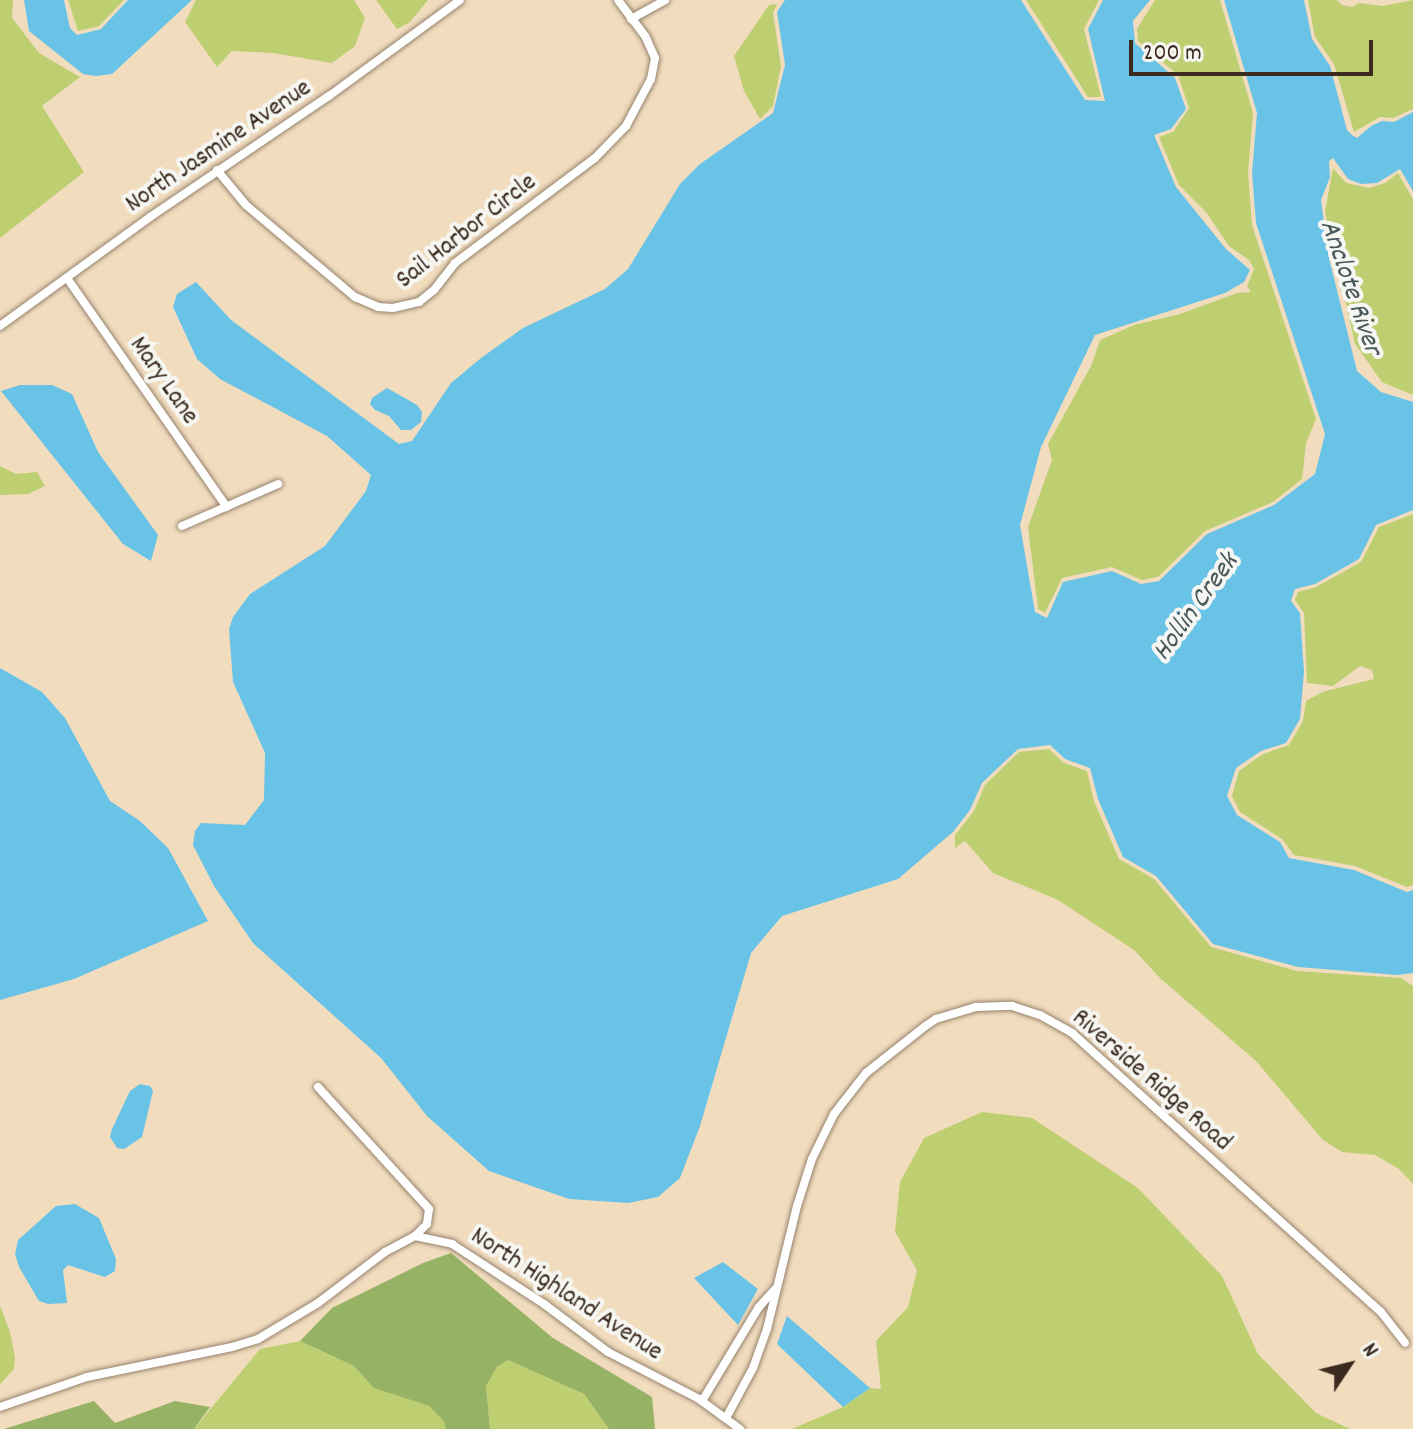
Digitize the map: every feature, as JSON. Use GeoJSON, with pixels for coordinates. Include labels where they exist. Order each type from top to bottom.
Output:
{"type":"FeatureCollection","features":[{"type":"Feature","properties":{"kind":"street","name":"North Jasmine Avenue"},"geometry":{"type":"LineString","coordinates":[[0,326],[217,170],[270,138],[460,0]]}},
{"type":"Feature","properties":{"kind":"street","name":"Sail Harbor Circle"},"geometry":{"type":"LineString","coordinates":[[217,170],[246,205],[355,297],[378,307],[405,308],[434,290],[455,263],[595,158],[626,126],[651,79],[655,58],[618,0]]}},
{"type":"Feature","properties":{"kind":"street"},"geometry":{"type":"LineString","coordinates":[[631,19],[665,0]]}},
{"type":"Feature","properties":{"kind":"street","name":"Mary Lane"},"geometry":{"type":"LineString","coordinates":[[67,278],[227,507]]}},
{"type":"Feature","properties":{"kind":"street"},"geometry":{"type":"LineString","coordinates":[[182,526],[278,484]]}},
{"type":"Feature","properties":{"kind":"street","name":"Riverside Ridge Road"},"geometry":{"type":"LineString","coordinates":[[726,1418],[753,1368],[812,1159],[834,1114],[866,1073],[936,1019],[976,1007],[1012,1006],[1040,1015],[1072,1033],[1381,1312],[1405,1343]]}},
{"type":"Feature","properties":{"kind":"street"},"geometry":{"type":"LineString","coordinates":[[0,1407],[87,1377],[258,1339],[318,1303],[385,1252],[415,1236],[427,1224],[429,1209],[318,1087]]}},
{"type":"Feature","properties":{"kind":"street","name":"North Highland Avenue"},"geometry":{"type":"LineString","coordinates":[[415,1236],[452,1244],[544,1304],[608,1352],[702,1401],[740,1429]]}},
{"type":"Feature","properties":{"kind":"street","name":"Riverside Ridge Road"},"geometry":{"type":"LineString","coordinates":[[702,1401],[759,1307],[778,1285]]}},
{"type":"Feature","properties":{"kind":"green space"},"geometry":{"type":"Polygon","coordinates":[[[0,0],[13,0],[12,18],[39,53],[80,77],[42,106],[84,172],[0,238],[0,0]]]}},
{"type":"Feature","properties":{"kind":"green space"},"geometry":{"type":"Polygon","coordinates":[[[68,0],[124,0],[99,26],[78,31],[68,0]]]}},
{"type":"Feature","properties":{"kind":"green space"},"geometry":{"type":"Polygon","coordinates":[[[196,0],[354,0],[365,18],[355,46],[332,63],[273,53],[232,51],[217,67],[185,22],[196,0]]]}},
{"type":"Feature","properties":{"kind":"green space"},"geometry":{"type":"Polygon","coordinates":[[[376,0],[428,0],[410,22],[397,29],[376,0]]]}},
{"type":"Feature","properties":{"kind":"green space"},"geometry":{"type":"Polygon","coordinates":[[[1026,0],[1099,0],[1084,29],[1101,97],[1088,97],[1026,0]]]}},
{"type":"Feature","properties":{"kind":"green space"},"geometry":{"type":"Polygon","coordinates":[[[1155,0],[1220,0],[1253,113],[1248,173],[1252,225],[1316,419],[1306,443],[1302,479],[1273,502],[1205,531],[1158,577],[1142,580],[1112,567],[1062,578],[1045,613],[1038,609],[1028,527],[1052,460],[1048,444],[1091,366],[1100,340],[1134,325],[1180,314],[1237,293],[1251,292],[1247,286],[1254,269],[1249,260],[1229,246],[1206,212],[1179,185],[1159,137],[1173,132],[1189,108],[1178,75],[1138,41],[1137,29],[1155,0]]]}},
{"type":"Feature","properties":{"kind":"green space"},"geometry":{"type":"Polygon","coordinates":[[[1308,0],[1337,0],[1342,5],[1352,7],[1359,3],[1383,6],[1413,0],[1413,109],[1393,118],[1380,117],[1354,132],[1334,64],[1315,37],[1308,0]]]}},
{"type":"Feature","properties":{"kind":"green space"},"geometry":{"type":"Polygon","coordinates":[[[777,4],[773,13],[781,66],[773,106],[760,119],[744,91],[734,56],[769,5],[777,4]]]}},
{"type":"Feature","properties":{"kind":"green space"},"geometry":{"type":"Polygon","coordinates":[[[1333,168],[1346,183],[1369,188],[1385,183],[1398,173],[1413,199],[1413,395],[1382,382],[1355,344],[1325,212],[1333,168]]]}},
{"type":"Feature","properties":{"kind":"green space"},"geometry":{"type":"Polygon","coordinates":[[[0,466],[16,474],[37,472],[45,486],[28,494],[0,495],[0,466]]]}},
{"type":"Feature","properties":{"kind":"green space"},"geometry":{"type":"Polygon","coordinates":[[[1413,514],[1413,885],[1407,887],[1355,866],[1294,855],[1282,839],[1240,812],[1232,796],[1239,771],[1263,754],[1289,745],[1303,721],[1306,701],[1322,692],[1374,679],[1372,670],[1360,666],[1333,686],[1307,683],[1304,613],[1295,600],[1298,592],[1316,587],[1361,562],[1379,527],[1413,514]]]}},
{"type":"Feature","properties":{"kind":"green space"},"geometry":{"type":"Polygon","coordinates":[[[1049,749],[1064,763],[1087,771],[1094,801],[1119,859],[1154,879],[1211,947],[1297,971],[1401,978],[1413,986],[1413,1184],[1399,1169],[1375,1155],[1342,1152],[1323,1140],[1256,1061],[1160,978],[1134,950],[1058,900],[993,873],[965,841],[955,848],[955,835],[974,811],[985,785],[1019,752],[1049,749]]]}},
{"type":"Feature","properties":{"kind":"green space"},"geometry":{"type":"Polygon","coordinates":[[[982,1112],[1032,1118],[1138,1188],[1222,1276],[1258,1354],[1316,1413],[1350,1429],[792,1429],[843,1407],[870,1388],[881,1389],[876,1341],[908,1307],[917,1270],[895,1232],[900,1182],[924,1138],[982,1112]]]}},
{"type":"Feature","properties":{"kind":"green space"},"geometry":{"type":"Polygon","coordinates":[[[451,1253],[553,1338],[652,1397],[655,1429],[609,1429],[584,1394],[508,1360],[497,1367],[486,1386],[490,1429],[446,1429],[444,1421],[429,1406],[374,1388],[354,1366],[300,1341],[332,1308],[423,1263],[451,1253]]]}},
{"type":"Feature","properties":{"kind":"green space"},"geometry":{"type":"Polygon","coordinates":[[[0,1306],[10,1332],[15,1358],[14,1369],[0,1384],[0,1306]]]}},
{"type":"Feature","properties":{"kind":"green space"},"geometry":{"type":"Polygon","coordinates":[[[300,1341],[354,1366],[375,1388],[429,1406],[445,1421],[446,1429],[194,1429],[260,1349],[300,1341]]]}},
{"type":"Feature","properties":{"kind":"green space"},"geometry":{"type":"Polygon","coordinates":[[[508,1360],[584,1394],[609,1429],[490,1429],[486,1386],[497,1367],[508,1360]]]}},
{"type":"Feature","properties":{"kind":"green space"},"geometry":{"type":"Polygon","coordinates":[[[94,1401],[115,1423],[175,1401],[210,1407],[194,1429],[4,1429],[94,1401]]]}},
{"type":"Feature","properties":{"kind":"water"},"geometry":{"type":"Polygon","coordinates":[[[24,0],[64,0],[70,28],[77,35],[101,29],[128,0],[192,0],[112,74],[96,76],[83,74],[29,31],[24,0]]]}},
{"type":"Feature","properties":{"kind":"water","name":"Hollin Creek"},"geometry":{"type":"Polygon","coordinates":[[[785,0],[1021,0],[1085,100],[1105,101],[1088,29],[1103,0],[1150,0],[1133,21],[1135,43],[1175,78],[1186,109],[1171,129],[1154,135],[1176,187],[1226,249],[1250,270],[1244,282],[1225,293],[1095,335],[1041,447],[1020,525],[1035,612],[1047,618],[1063,582],[1112,571],[1141,584],[1159,581],[1207,534],[1274,505],[1315,474],[1325,434],[1256,223],[1252,173],[1257,113],[1224,0],[1304,0],[1312,39],[1330,66],[1347,130],[1357,138],[1371,126],[1382,121],[1394,122],[1413,112],[1413,191],[1400,169],[1377,183],[1361,184],[1348,179],[1333,158],[1329,161],[1330,177],[1321,200],[1329,258],[1357,371],[1381,392],[1413,402],[1413,510],[1376,525],[1359,559],[1315,584],[1295,589],[1291,601],[1300,613],[1304,672],[1300,719],[1286,743],[1261,751],[1236,768],[1227,796],[1237,815],[1280,842],[1289,858],[1354,870],[1407,892],[1413,890],[1413,973],[1397,975],[1298,967],[1213,944],[1156,876],[1123,857],[1098,799],[1090,768],[1065,759],[1050,745],[1018,749],[982,783],[970,810],[953,832],[898,879],[782,916],[751,953],[700,1126],[680,1178],[658,1197],[628,1203],[569,1199],[489,1171],[427,1116],[381,1058],[253,943],[214,886],[193,845],[195,831],[201,823],[245,825],[264,800],[265,753],[233,682],[229,629],[233,617],[250,594],[325,546],[366,491],[371,475],[327,436],[220,379],[197,359],[173,307],[177,294],[196,282],[231,320],[399,444],[412,441],[451,383],[481,358],[523,328],[605,289],[628,269],[680,184],[700,164],[773,113],[785,65],[777,12],[785,0]]]}},
{"type":"Feature","properties":{"kind":"water"},"geometry":{"type":"Polygon","coordinates":[[[20,385],[52,385],[72,394],[98,452],[158,535],[151,561],[123,544],[1,391],[20,385]]]}},
{"type":"Feature","properties":{"kind":"water"},"geometry":{"type":"Polygon","coordinates":[[[387,388],[417,405],[422,412],[421,422],[411,430],[401,430],[389,416],[375,410],[370,404],[372,398],[387,388]]]}},
{"type":"Feature","properties":{"kind":"water"},"geometry":{"type":"Polygon","coordinates":[[[0,668],[42,692],[65,718],[110,801],[140,821],[168,848],[208,921],[74,979],[0,1000],[0,668]]]}},
{"type":"Feature","properties":{"kind":"water"},"geometry":{"type":"Polygon","coordinates":[[[140,1084],[150,1086],[153,1091],[142,1137],[124,1149],[117,1148],[110,1137],[112,1129],[130,1091],[140,1084]]]}},
{"type":"Feature","properties":{"kind":"water"},"geometry":{"type":"Polygon","coordinates":[[[75,1204],[99,1218],[116,1259],[115,1271],[105,1277],[68,1265],[63,1270],[67,1303],[48,1304],[39,1301],[19,1267],[15,1254],[18,1240],[56,1206],[75,1204]]]}},
{"type":"Feature","properties":{"kind":"water"},"geometry":{"type":"Polygon","coordinates":[[[723,1262],[758,1289],[738,1325],[694,1278],[723,1262]]]}},
{"type":"Feature","properties":{"kind":"water"},"geometry":{"type":"Polygon","coordinates":[[[787,1316],[870,1388],[843,1407],[777,1344],[787,1316]]]}},
{"type":"Feature","properties":{"kind":"water label","name":"Anclote River"},"geometry":{"type":"Point","coordinates":[1349,288]}}]}
